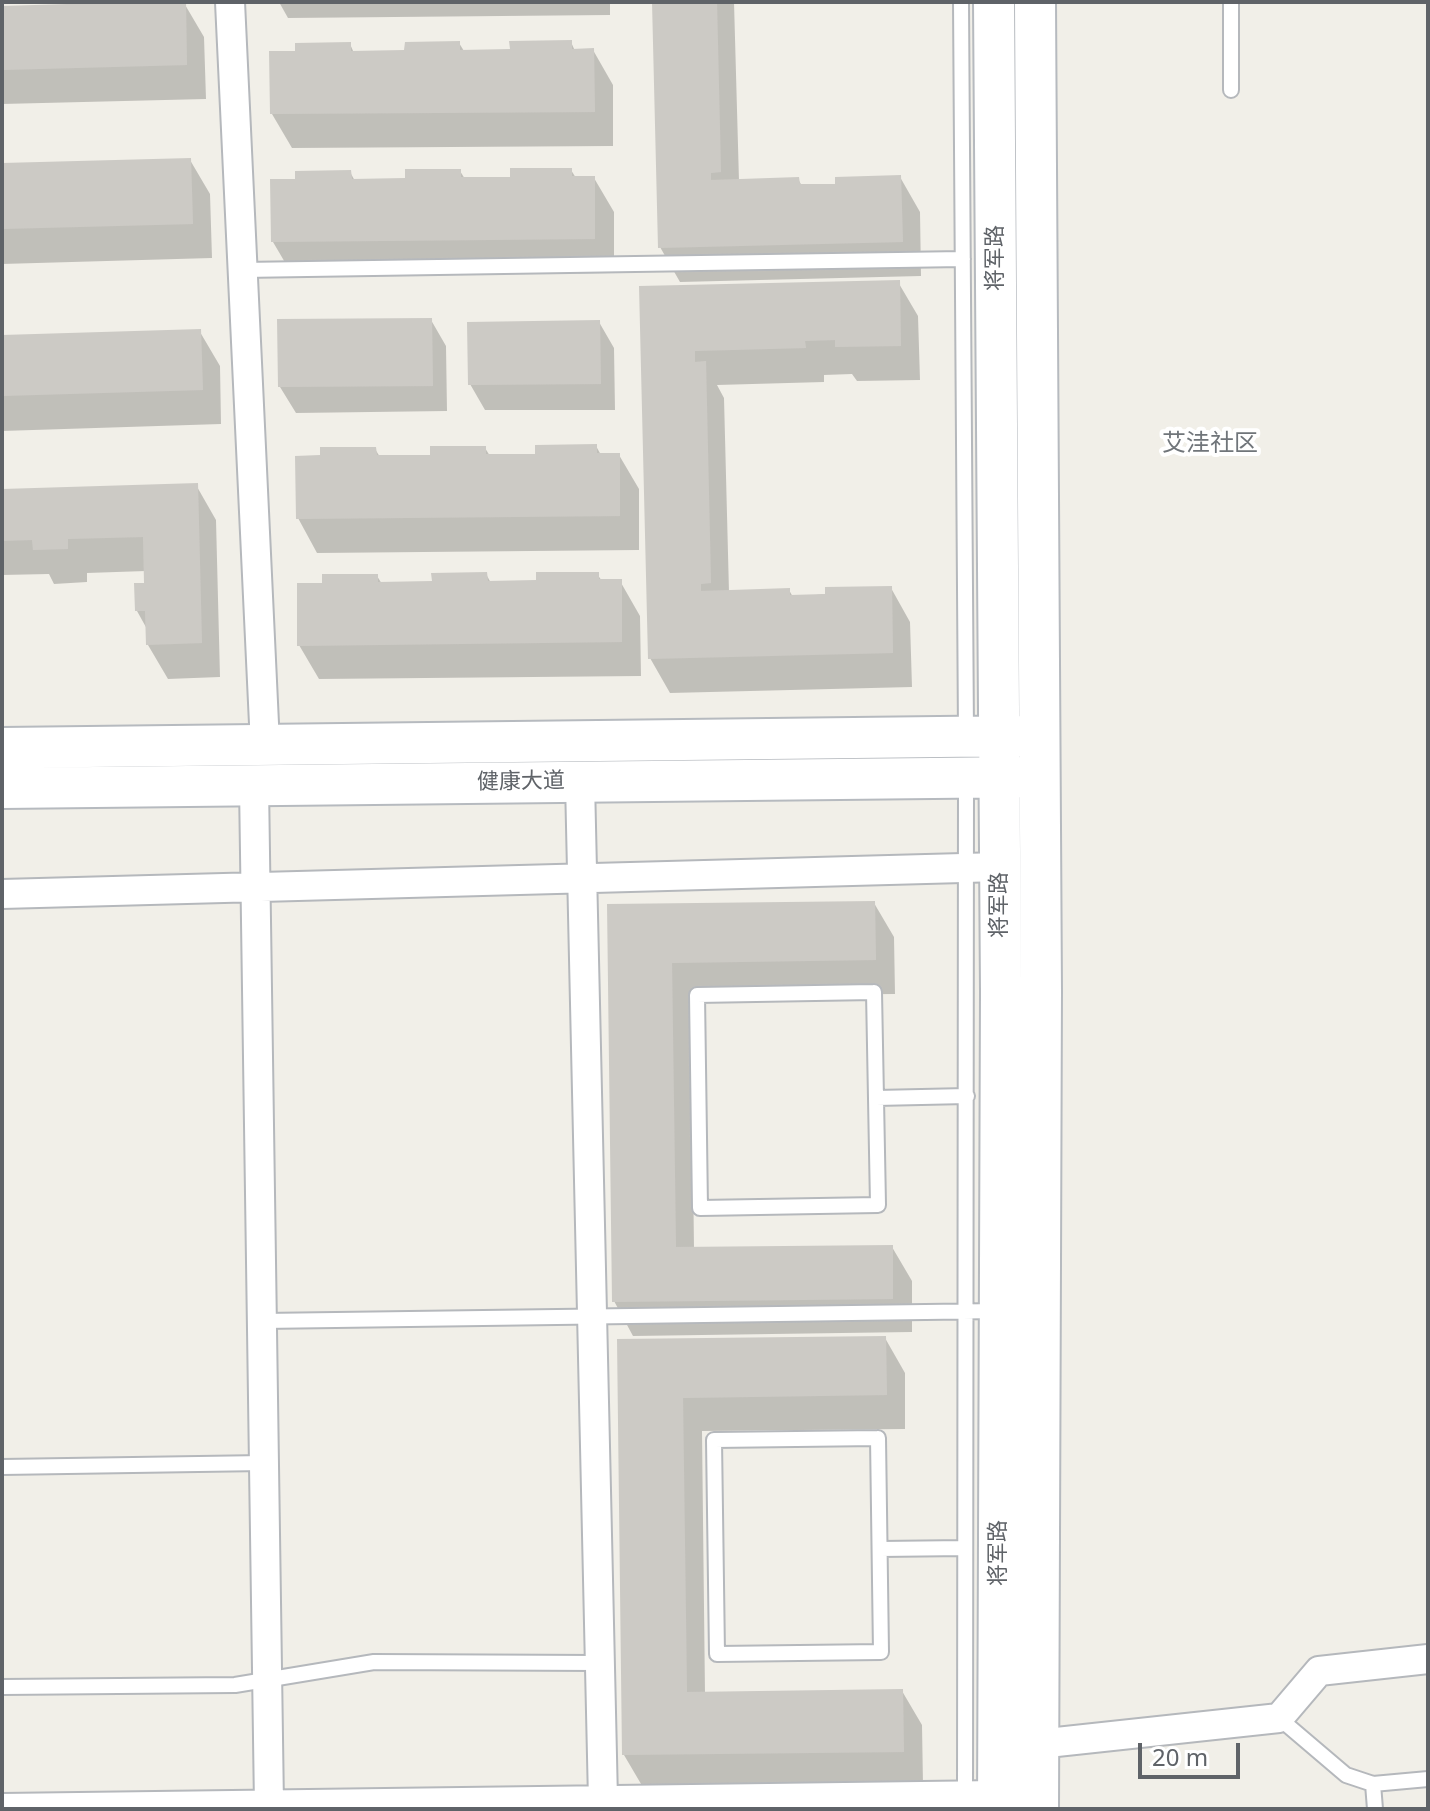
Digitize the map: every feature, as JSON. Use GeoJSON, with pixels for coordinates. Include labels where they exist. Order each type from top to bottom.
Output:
{"type":"FeatureCollection","features":[{"type":"Feature","properties":{"kind":"main road","name":"将军路"},"geometry":{"type":"LineString","coordinates":[[981,1802],[983,867],[977,757],[994,2]]}},
{"type":"Feature","properties":{"kind":"main road","name":"将军路"},"geometry":{"type":"LineString","coordinates":[[1035,2],[1040,736],[1038,1809]]}},
{"type":"Feature","properties":{"kind":"main road","name":"健康大道"},"geometry":{"type":"LineString","coordinates":[[2,788],[580,782],[977,757],[1040,736]]}},
{"type":"Feature","properties":{"kind":"main road","name":"健康大道"},"geometry":{"type":"LineString","coordinates":[[2,748],[265,745],[977,757],[1040,777]]}},
{"type":"Feature","properties":{"kind":"street"},"geometry":{"type":"LineString","coordinates":[[230,2],[265,745]]}},
{"type":"Feature","properties":{"kind":"street"},"geometry":{"type":"LineString","coordinates":[[580,782],[603,1800]]}},
{"type":"Feature","properties":{"kind":"street"},"geometry":{"type":"LineString","coordinates":[[254,785],[269,1805]]}},
{"type":"Feature","properties":{"kind":"street"},"geometry":{"type":"LineString","coordinates":[[2,894],[983,867]]}},
{"type":"Feature","properties":{"kind":"street"},"geometry":{"type":"LineString","coordinates":[[1038,1744],[1279,1718],[1319,1671],[1428,1659]]}},
{"type":"Feature","properties":{"kind":"street"},"geometry":{"type":"LineString","coordinates":[[2,1808],[603,1800],[981,1802]]}},
{"type":"Feature","properties":{"kind":"lane"},"geometry":{"type":"LineString","coordinates":[[961,2],[963,259],[977,757]]}},
{"type":"Feature","properties":{"kind":"lane"},"geometry":{"type":"LineString","coordinates":[[1231,2],[1231,90]]}},
{"type":"Feature","properties":{"kind":"lane"},"geometry":{"type":"LineString","coordinates":[[242,270],[963,259]]}},
{"type":"Feature","properties":{"kind":"lane"},"geometry":{"type":"LineString","coordinates":[[981,1802],[965,1548],[983,1311],[967,1096],[983,867]]}},
{"type":"Feature","properties":{"kind":"lane"},"geometry":{"type":"LineString","coordinates":[[874,992],[876,1098],[878,1205],[700,1208],[697,995],[874,992]]}},
{"type":"Feature","properties":{"kind":"lane"},"geometry":{"type":"LineString","coordinates":[[876,1098],[967,1096]]}},
{"type":"Feature","properties":{"kind":"lane"},"geometry":{"type":"LineString","coordinates":[[262,1321],[983,1311]]}},
{"type":"Feature","properties":{"kind":"lane"},"geometry":{"type":"LineString","coordinates":[[878,1438],[880,1549],[881,1652],[717,1654],[714,1440],[878,1438]]}},
{"type":"Feature","properties":{"kind":"lane"},"geometry":{"type":"LineString","coordinates":[[2,1467],[264,1463]]}},
{"type":"Feature","properties":{"kind":"lane"},"geometry":{"type":"LineString","coordinates":[[880,1549],[965,1548]]}},
{"type":"Feature","properties":{"kind":"lane"},"geometry":{"type":"LineString","coordinates":[[2,1687],[235,1685],[374,1662],[599,1663]]}},
{"type":"Feature","properties":{"kind":"lane"},"geometry":{"type":"LineString","coordinates":[[1279,1718],[1346,1775],[1373,1784],[1428,1779]]}},
{"type":"Feature","properties":{"kind":"lane"},"geometry":{"type":"LineString","coordinates":[[1373,1784],[1375,1809]]}},
{"type":"Feature","properties":{"kind":"building"},"geometry":{"type":"Polygon","coordinates":[[[186,2],[187,65],[2,70],[2,6],[186,2]]]}},
{"type":"Feature","properties":{"kind":"building"},"geometry":{"type":"Polygon","coordinates":[[[652,2],[717,2],[721,172],[711,173],[711,180],[799,177],[800,184],[835,184],[835,177],[901,175],[903,242],[658,248],[652,2]]]}},
{"type":"Feature","properties":{"kind":"building"},"geometry":{"type":"Polygon","coordinates":[[[572,40],[572,49],[594,48],[595,112],[270,114],[269,51],[295,51],[295,43],[351,42],[351,51],[404,50],[405,42],[460,41],[460,50],[510,49],[509,41],[572,40]]]}},
{"type":"Feature","properties":{"kind":"building"},"geometry":{"type":"Polygon","coordinates":[[[191,158],[193,224],[2,229],[2,163],[191,158]]]}},
{"type":"Feature","properties":{"kind":"building"},"geometry":{"type":"Polygon","coordinates":[[[510,168],[572,168],[572,176],[595,176],[595,239],[271,242],[270,179],[295,179],[295,171],[351,170],[352,179],[405,178],[405,169],[461,169],[461,177],[510,177],[510,168]]]}},
{"type":"Feature","properties":{"kind":"building"},"geometry":{"type":"Polygon","coordinates":[[[900,280],[901,346],[835,347],[835,340],[805,341],[806,348],[695,351],[695,362],[706,361],[711,583],[701,584],[701,591],[790,588],[790,595],[825,594],[825,587],[892,586],[893,653],[648,659],[639,286],[900,280]]]}},
{"type":"Feature","properties":{"kind":"building"},"geometry":{"type":"Polygon","coordinates":[[[432,318],[433,386],[278,387],[277,319],[432,318]]]}},
{"type":"Feature","properties":{"kind":"building"},"geometry":{"type":"Polygon","coordinates":[[[600,320],[601,384],[468,385],[467,322],[600,320]]]}},
{"type":"Feature","properties":{"kind":"building"},"geometry":{"type":"Polygon","coordinates":[[[201,329],[203,390],[2,396],[2,335],[201,329]]]}},
{"type":"Feature","properties":{"kind":"building"},"geometry":{"type":"Polygon","coordinates":[[[597,444],[597,453],[620,453],[620,516],[296,519],[295,456],[320,455],[320,447],[376,447],[377,455],[430,455],[430,446],[486,446],[486,454],[535,454],[535,445],[597,444]]]}},
{"type":"Feature","properties":{"kind":"building"},"geometry":{"type":"Polygon","coordinates":[[[198,483],[202,643],[146,645],[145,611],[135,611],[134,583],[144,583],[143,537],[68,539],[68,549],[33,550],[32,540],[2,541],[2,489],[198,483]]]}},
{"type":"Feature","properties":{"kind":"building"},"geometry":{"type":"Polygon","coordinates":[[[487,572],[488,581],[536,580],[536,572],[599,572],[599,579],[622,579],[622,642],[297,646],[297,583],[322,583],[322,574],[378,574],[378,582],[432,581],[431,573],[487,572]]]}},
{"type":"Feature","properties":{"kind":"building"},"geometry":{"type":"Polygon","coordinates":[[[875,901],[876,960],[672,963],[676,1247],[893,1245],[893,1299],[612,1302],[607,904],[875,901]]]}},
{"type":"Feature","properties":{"kind":"building"},"geometry":{"type":"Polygon","coordinates":[[[886,1336],[887,1395],[683,1398],[687,1692],[903,1689],[904,1752],[622,1755],[617,1339],[886,1336]]]}},
{"type":"Feature","properties":{"kind":"district","name":"艾洼社区"},"geometry":{"type":"Point","coordinates":[1210,444]}}]}
